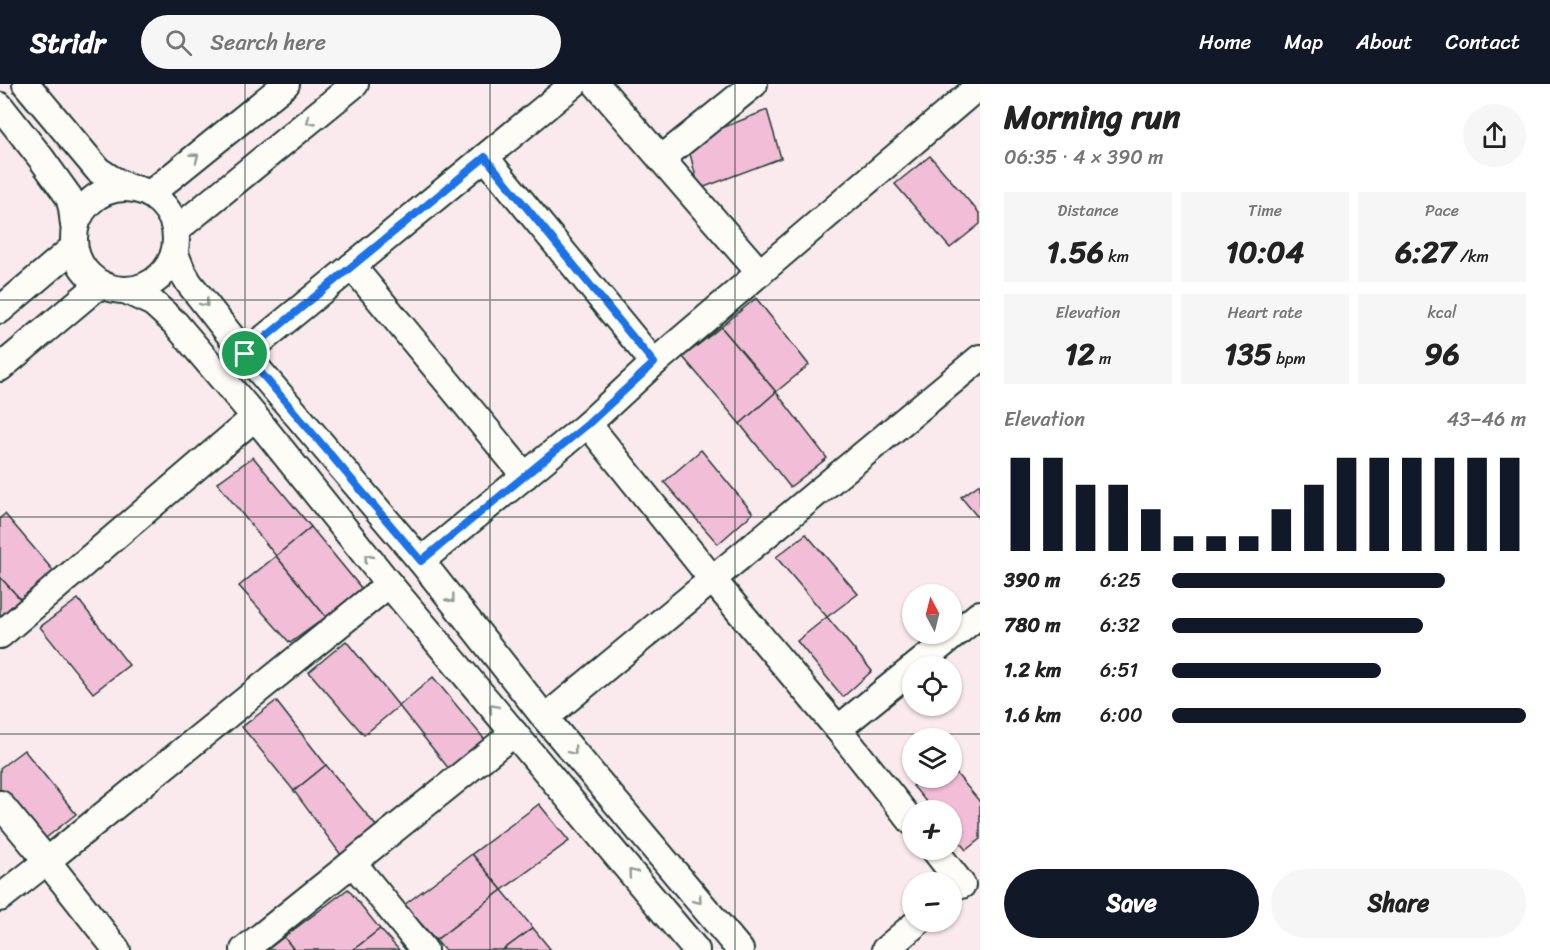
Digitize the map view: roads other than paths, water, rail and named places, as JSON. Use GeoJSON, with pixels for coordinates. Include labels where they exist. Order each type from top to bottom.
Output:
{"type":"FeatureCollection","features":[{"type":"Feature","properties":{"kind":"street"},"geometry":{"type":"LineString","coordinates":[[26,84],[98,170],[110,178],[139,190],[167,209],[182,271],[189,283],[245,354],[421,561],[545,718],[740,950]]}},
{"type":"Feature","properties":{"kind":"street"},"geometry":{"type":"LineString","coordinates":[[0,310],[74,237],[86,205],[105,191],[139,190],[286,84]]}},
{"type":"Feature","properties":{"kind":"street"},"geometry":{"type":"LineString","coordinates":[[127,291],[148,286],[165,273],[176,242],[355,84]]}},
{"type":"Feature","properties":{"kind":"street"},"geometry":{"type":"LineString","coordinates":[[245,354],[574,84]]}},
{"type":"Feature","properties":{"kind":"street"},"geometry":{"type":"LineString","coordinates":[[596,84],[760,273]]}},
{"type":"Feature","properties":{"kind":"street"},"geometry":{"type":"LineString","coordinates":[[661,159],[754,84]]}},
{"type":"Feature","properties":{"kind":"street"},"geometry":{"type":"LineString","coordinates":[[421,561],[588,424],[654,363],[980,85]]}},
{"type":"Feature","properties":{"kind":"street"},"geometry":{"type":"LineString","coordinates":[[5,122],[41,158],[69,197],[74,237],[82,269],[99,285],[127,291],[153,303],[170,318],[255,417],[388,584],[696,950]]}},
{"type":"Feature","properties":{"kind":"street"},"geometry":{"type":"LineString","coordinates":[[485,157],[654,363]]}},
{"type":"Feature","properties":{"kind":"street"},"geometry":{"type":"LineString","coordinates":[[352,266],[525,476]]}},
{"type":"Feature","properties":{"kind":"street"},"geometry":{"type":"LineString","coordinates":[[0,368],[99,285]]}},
{"type":"Feature","properties":{"kind":"street"},"geometry":{"type":"LineString","coordinates":[[545,718],[980,358]]}},
{"type":"Feature","properties":{"kind":"street"},"geometry":{"type":"LineString","coordinates":[[0,635],[255,417]]}},
{"type":"Feature","properties":{"kind":"street"},"geometry":{"type":"LineString","coordinates":[[588,424],[712,580],[838,729],[902,809]]}},
{"type":"Feature","properties":{"kind":"street"},"geometry":{"type":"LineString","coordinates":[[0,898],[388,584]]}},
{"type":"Feature","properties":{"kind":"street"},"geometry":{"type":"LineString","coordinates":[[928,656],[980,614]]}},
{"type":"Feature","properties":{"kind":"street"},"geometry":{"type":"LineString","coordinates":[[838,729],[902,677]]}},
{"type":"Feature","properties":{"kind":"street"},"geometry":{"type":"LineString","coordinates":[[244,950],[514,733]]}},
{"type":"Feature","properties":{"kind":"street"},"geometry":{"type":"LineString","coordinates":[[0,804],[117,950]]}},
{"type":"Feature","properties":{"kind":"street"},"geometry":{"type":"LineString","coordinates":[[944,860],[964,883]]}},
{"type":"Feature","properties":{"kind":"street"},"geometry":{"type":"LineString","coordinates":[[353,863],[424,950]]}},
{"type":"Feature","properties":{"kind":"street"},"geometry":{"type":"LineString","coordinates":[[885,950],[906,932]]}}]}
